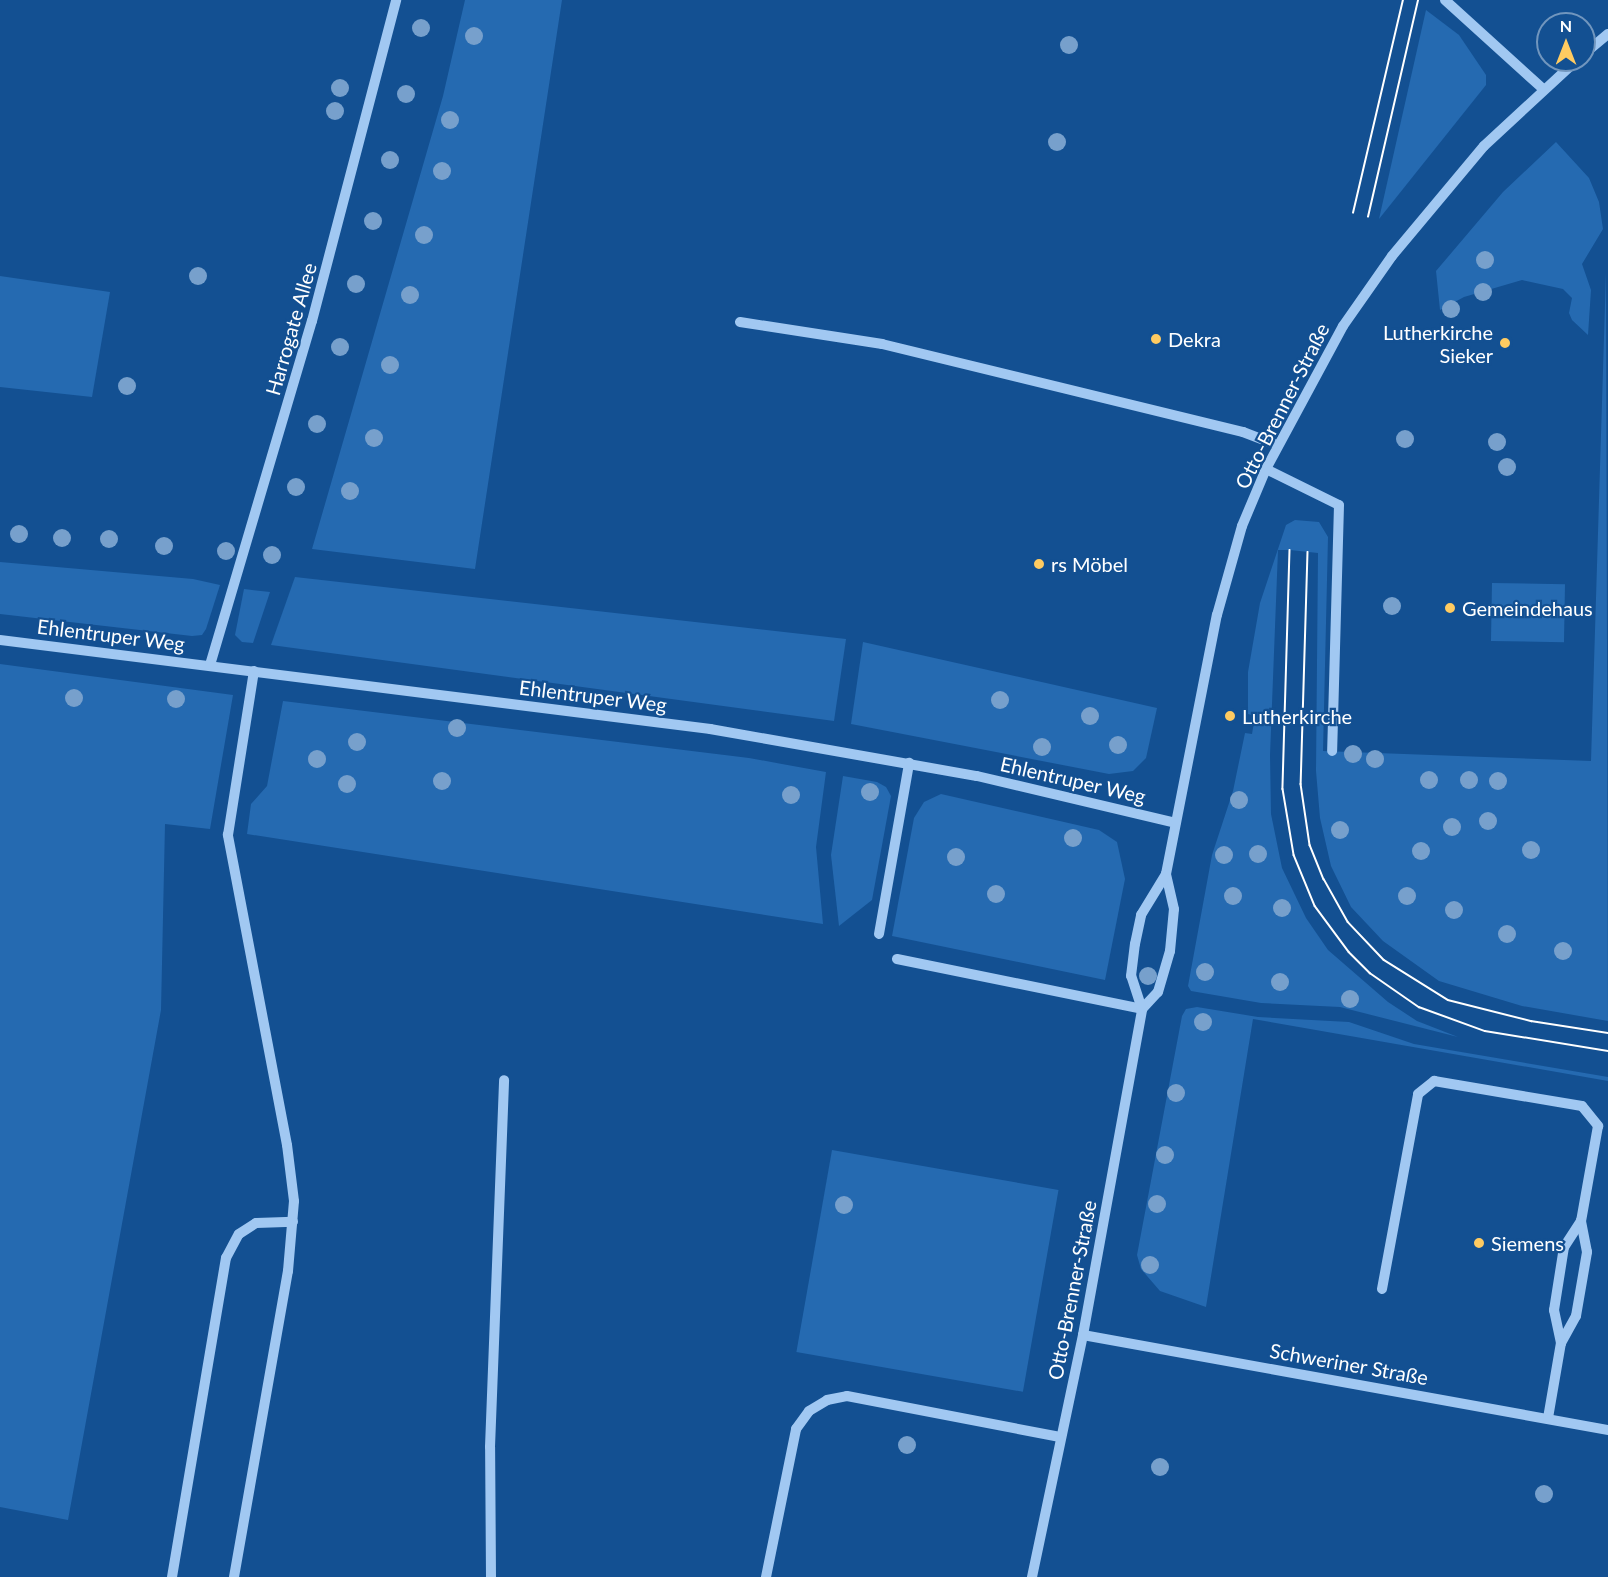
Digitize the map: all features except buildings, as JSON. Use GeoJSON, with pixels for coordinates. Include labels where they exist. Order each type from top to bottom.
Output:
{"type":"FeatureCollection","features":[{"type":"Feature","properties":{"kind":"street","name":"Harrogate Allee"},"geometry":{"type":"LineString","coordinates":[[210,665],[312,321],[396,0]]}},
{"type":"Feature","properties":{"kind":"street"},"geometry":{"type":"LineString","coordinates":[[1445,0],[1543,89]]}},
{"type":"Feature","properties":{"kind":"street"},"geometry":{"type":"LineString","coordinates":[[1596,44],[1608,34]]}},
{"type":"Feature","properties":{"kind":"street","name":"Otto-Brenner-Straße"},"geometry":{"type":"LineString","coordinates":[[1032,1577],[1083,1335],[1142,1009],[1131,976],[1135,944],[1141,915],[1166,874],[1226,578],[1277,445],[1343,326],[1392,256],[1478,153],[1563,72]]}},
{"type":"Feature","properties":{"kind":"street"},"geometry":{"type":"LineString","coordinates":[[740,322],[882,344],[1243,432],[1277,445]]}},
{"type":"Feature","properties":{"kind":"street"},"geometry":{"type":"LineString","coordinates":[[1266,469],[1339,505],[1332,751]]}},
{"type":"Feature","properties":{"kind":"street","name":"Ehlentruper Weg"},"geometry":{"type":"LineString","coordinates":[[0,640],[710,729],[909,763],[1176,823]]}},
{"type":"Feature","properties":{"kind":"street"},"geometry":{"type":"LineString","coordinates":[[234,1577],[288,1271],[293,1222],[288,1145],[228,835],[254,671]]}},
{"type":"Feature","properties":{"kind":"street"},"geometry":{"type":"LineString","coordinates":[[879,933],[909,763]]}},
{"type":"Feature","properties":{"kind":"street","name":"Otto-Brenner-Straße"},"geometry":{"type":"LineString","coordinates":[[1142,1009],[1158,992],[1170,951],[1174,909],[1166,874]]}},
{"type":"Feature","properties":{"kind":"street"},"geometry":{"type":"LineString","coordinates":[[897,959],[1142,1009]]}},
{"type":"Feature","properties":{"kind":"street"},"geometry":{"type":"LineString","coordinates":[[492,1577],[490,1447],[504,1080]]}},
{"type":"Feature","properties":{"kind":"street"},"geometry":{"type":"LineString","coordinates":[[1382,1289],[1418,1094],[1434,1081],[1582,1106],[1598,1126],[1581,1221],[1587,1252],[1576,1316],[1561,1343],[1548,1418]]}},
{"type":"Feature","properties":{"kind":"street"},"geometry":{"type":"LineString","coordinates":[[1561,1343],[1554,1310],[1557,1289],[1564,1247],[1581,1221]]}},
{"type":"Feature","properties":{"kind":"street"},"geometry":{"type":"LineString","coordinates":[[171,1577],[226,1258],[239,1234],[256,1223],[293,1222]]}},
{"type":"Feature","properties":{"kind":"street","name":"Schweriner Straße"},"geometry":{"type":"LineString","coordinates":[[1083,1335],[1608,1430]]}},
{"type":"Feature","properties":{"kind":"street"},"geometry":{"type":"LineString","coordinates":[[766,1577],[796,1429],[809,1412],[827,1400],[847,1396],[1060,1437]]}},
{"type":"Feature","properties":{"kind":"shaded area"},"geometry":{"type":"Polygon","coordinates":[[[465,0],[562,0],[475,569],[312,549],[443,96],[465,0]]]}},
{"type":"Feature","properties":{"kind":"shaded area"},"geometry":{"type":"Polygon","coordinates":[[[1426,10],[1459,35],[1486,75],[1486,85],[1379,219],[1426,10]]]}},
{"type":"Feature","properties":{"kind":"shaded area"},"geometry":{"type":"Polygon","coordinates":[[[1556,142],[1589,178],[1599,202],[1603,229],[1582,264],[1591,290],[1588,335],[1572,320],[1569,313],[1572,298],[1563,289],[1522,280],[1464,297],[1440,310],[1436,271],[1503,192],[1556,142]]]}},
{"type":"Feature","properties":{"kind":"shaded area"},"geometry":{"type":"Polygon","coordinates":[[[1606,272],[1608,1021],[1522,1006],[1439,981],[1383,941],[1351,907],[1331,866],[1320,818],[1316,771],[1318,553],[1290,550],[1278,550],[1270,755],[1271,814],[1282,868],[1306,918],[1328,950],[1388,1002],[1417,1021],[1458,1037],[1340,1007],[1261,1003],[1191,991],[1188,986],[1212,855],[1233,791],[1245,733],[1252,734],[1255,716],[1248,714],[1248,672],[1260,603],[1286,525],[1295,520],[1319,522],[1328,537],[1323,751],[1591,761],[1606,272]]]}},
{"type":"Feature","properties":{"kind":"shaded area"},"geometry":{"type":"Polygon","coordinates":[[[0,276],[110,292],[92,397],[0,387],[0,276]]]}},
{"type":"Feature","properties":{"kind":"shaded area"},"geometry":{"type":"Polygon","coordinates":[[[0,562],[193,579],[220,585],[206,629],[202,635],[192,636],[0,614],[0,562]]]}},
{"type":"Feature","properties":{"kind":"shaded area"},"geometry":{"type":"Polygon","coordinates":[[[295,577],[846,639],[834,721],[271,645],[295,577]]]}},
{"type":"Feature","properties":{"kind":"shaded area"},"geometry":{"type":"Polygon","coordinates":[[[1492,583],[1565,584],[1564,642],[1491,641],[1492,583]]]}},
{"type":"Feature","properties":{"kind":"shaded area"},"geometry":{"type":"Polygon","coordinates":[[[244,589],[270,592],[253,643],[242,642],[235,635],[244,589]]]}},
{"type":"Feature","properties":{"kind":"shaded area"},"geometry":{"type":"Polygon","coordinates":[[[863,642],[1157,708],[1146,758],[1133,771],[1109,774],[851,724],[863,642]]]}},
{"type":"Feature","properties":{"kind":"shaded area"},"geometry":{"type":"Polygon","coordinates":[[[0,664],[233,695],[210,829],[165,824],[161,1010],[68,1520],[0,1507],[0,664]]]}},
{"type":"Feature","properties":{"kind":"shaded area"},"geometry":{"type":"Polygon","coordinates":[[[283,701],[749,758],[826,772],[816,847],[823,924],[247,834],[251,804],[267,786],[283,701]]]}},
{"type":"Feature","properties":{"kind":"shaded area"},"geometry":{"type":"Polygon","coordinates":[[[843,776],[877,782],[886,787],[891,796],[872,900],[839,926],[831,855],[843,776]]]}},
{"type":"Feature","properties":{"kind":"shaded area"},"geometry":{"type":"Polygon","coordinates":[[[941,794],[1099,830],[1117,842],[1125,879],[1105,980],[892,936],[914,818],[924,802],[941,794]]]}},
{"type":"Feature","properties":{"kind":"shaded area"},"geometry":{"type":"Polygon","coordinates":[[[1197,1007],[1258,1017],[1349,1022],[1414,1044],[1608,1077],[1608,1081],[1253,1019],[1206,1307],[1160,1291],[1141,1269],[1137,1255],[1182,1016],[1186,1009],[1197,1007]]]}},
{"type":"Feature","properties":{"kind":"shaded area"},"geometry":{"type":"Polygon","coordinates":[[[832,1150],[1059,1190],[1023,1392],[796,1352],[832,1150]]]}},
{"type":"Feature","properties":{"kind":"tram line"},"geometry":{"type":"LineString","coordinates":[[1353,213],[1403,0]]}},
{"type":"Feature","properties":{"kind":"tram line"},"geometry":{"type":"LineString","coordinates":[[1368,217],[1418,0]]}},
{"type":"Feature","properties":{"kind":"tram line"},"geometry":{"type":"LineString","coordinates":[[1290,550],[1283,789],[1294,855],[1315,906],[1349,952],[1370,973],[1419,1007],[1485,1031],[1608,1051]]}},
{"type":"Feature","properties":{"kind":"tram line"},"geometry":{"type":"LineString","coordinates":[[1308,552],[1301,784],[1310,845],[1324,879],[1348,922],[1384,960],[1448,1000],[1531,1021],[1608,1033]]}},
{"type":"Feature","properties":{"kind":"place","name":"Dekra"},"geometry":{"type":"Point","coordinates":[1156,339]}},
{"type":"Feature","properties":{"kind":"place","name":"Lutherkirche Sieker"},"geometry":{"type":"Point","coordinates":[1505,343]}},
{"type":"Feature","properties":{"kind":"place","name":"rs Möbel"},"geometry":{"type":"Point","coordinates":[1039,564]}},
{"type":"Feature","properties":{"kind":"place","name":"Gemeindehaus"},"geometry":{"type":"Point","coordinates":[1450,608]}},
{"type":"Feature","properties":{"kind":"place","name":"Lutherkirche"},"geometry":{"type":"Point","coordinates":[1230,716]}},
{"type":"Feature","properties":{"kind":"place","name":"Siemens"},"geometry":{"type":"Point","coordinates":[1479,1243]}}]}
